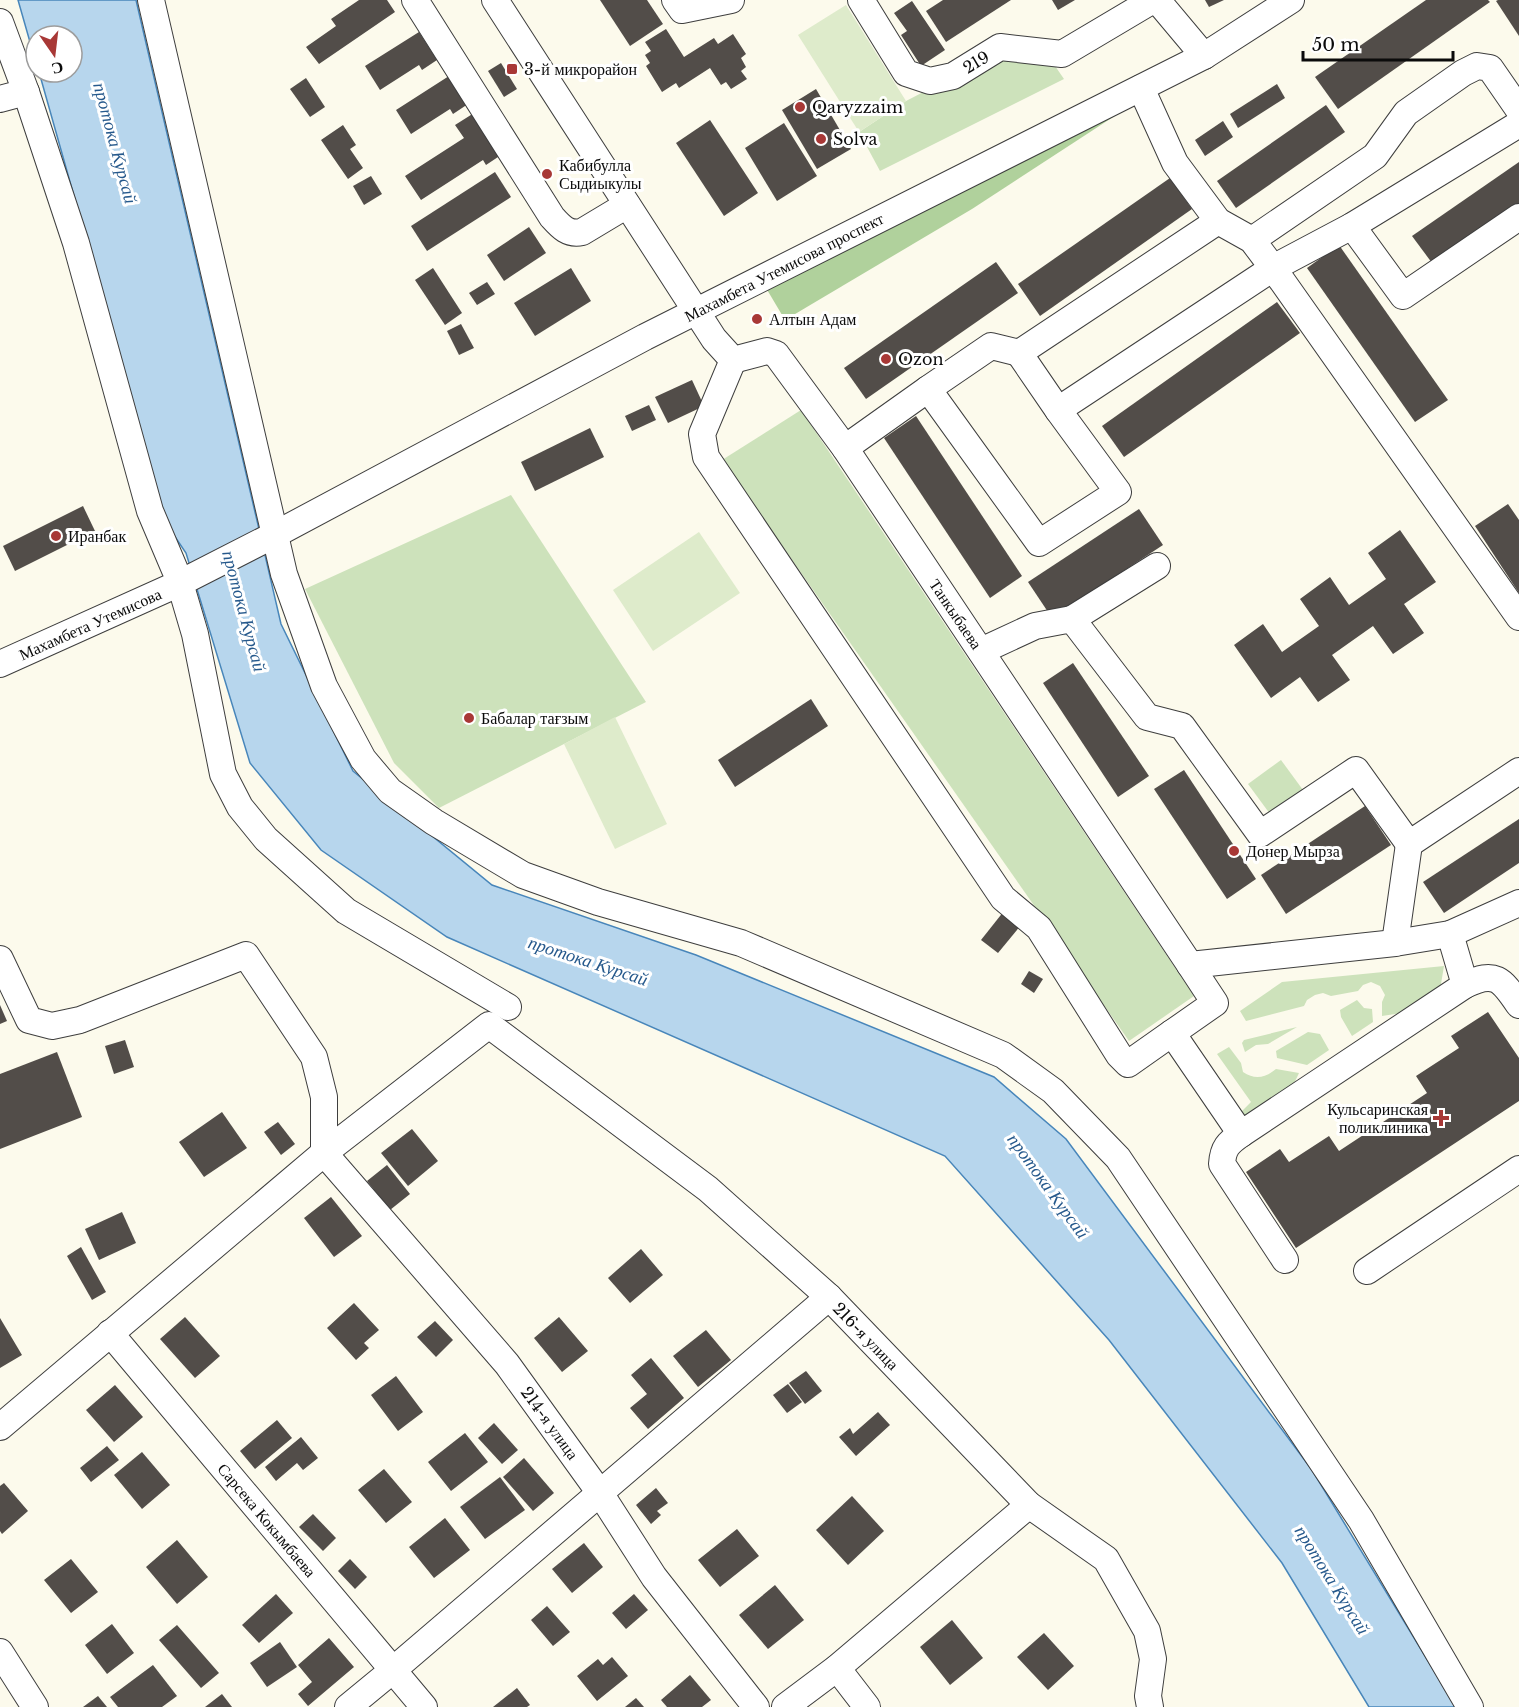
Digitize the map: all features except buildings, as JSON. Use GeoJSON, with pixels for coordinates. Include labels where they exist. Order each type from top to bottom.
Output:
{"type":"FeatureCollection","features":[{"type":"Feature","properties":{"kind":"street"},"geometry":{"type":"LineString","coordinates":[[151,0],[292,598],[324,686],[363,759],[390,791],[434,822],[523,874],[598,902],[741,943],[1003,1055],[1053,1091],[1118,1158],[1361,1520],[1470,1707]]}},
{"type":"Feature","properties":{"kind":"street"},"geometry":{"type":"LineString","coordinates":[[415,0],[552,217],[560,226],[567,232],[575,234],[582,232],[627,205]]}},
{"type":"Feature","properties":{"kind":"street"},"geometry":{"type":"LineString","coordinates":[[495,0],[695,312],[714,339],[733,360],[702,434],[706,457],[1003,898],[1039,928],[1119,1055],[1128,1064],[1172,1033],[1241,1134]]}},
{"type":"Feature","properties":{"kind":"street"},"geometry":{"type":"LineString","coordinates":[[675,0],[682,10],[725,1]]}},
{"type":"Feature","properties":{"kind":"street","name":"219"},"geometry":{"type":"LineString","coordinates":[[861,0],[906,73],[930,81],[953,75],[1000,47],[1062,54],[1155,0]]}},
{"type":"Feature","properties":{"kind":"street"},"geometry":{"type":"LineString","coordinates":[[1155,0],[1204,56]]}},
{"type":"Feature","properties":{"kind":"street","name":"Махамбета Утемисова проспект"},"geometry":{"type":"LineString","coordinates":[[178,576],[276,534],[695,312],[1204,56],[1291,0]]}},
{"type":"Feature","properties":{"kind":"street"},"geometry":{"type":"LineString","coordinates":[[0,22],[76,243],[150,511],[178,576],[195,634],[223,774],[240,807],[266,839],[346,911],[508,1007]]}},
{"type":"Feature","properties":{"kind":"street"},"geometry":{"type":"LineString","coordinates":[[1252,240],[1375,156],[1406,113],[1463,72],[1478,66],[1490,68],[1519,110]]}},
{"type":"Feature","properties":{"kind":"street"},"geometry":{"type":"LineString","coordinates":[[1141,87],[1175,163],[1218,221],[1252,240],[1519,617]]}},
{"type":"Feature","properties":{"kind":"street"},"geometry":{"type":"LineString","coordinates":[[0,99],[26,93]]}},
{"type":"Feature","properties":{"kind":"street"},"geometry":{"type":"LineString","coordinates":[[1058,410],[1273,268],[1352,226],[1519,124]]}},
{"type":"Feature","properties":{"kind":"street"},"geometry":{"type":"LineString","coordinates":[[1352,226],[1403,296],[1519,217]]}},
{"type":"Feature","properties":{"kind":"street"},"geometry":{"type":"LineString","coordinates":[[1018,353],[1218,221]]}},
{"type":"Feature","properties":{"kind":"street"},"geometry":{"type":"LineString","coordinates":[[845,448],[928,389],[991,346],[1018,353],[1118,492],[1039,543],[928,389]]}},
{"type":"Feature","properties":{"kind":"street","name":"Танкыбаева"},"geometry":{"type":"LineString","coordinates":[[733,360],[767,351],[776,354],[845,448],[1215,1003],[1172,1033]]}},
{"type":"Feature","properties":{"kind":"street"},"geometry":{"type":"LineString","coordinates":[[981,651],[1035,626],[1072,619],[1157,566]]}},
{"type":"Feature","properties":{"kind":"street","name":"Махамбета Утемисова"},"geometry":{"type":"LineString","coordinates":[[0,664],[178,576]]}},
{"type":"Feature","properties":{"kind":"street"},"geometry":{"type":"LineString","coordinates":[[1072,619],[1146,717],[1182,726],[1260,834],[1356,770],[1409,844],[1395,943]]}},
{"type":"Feature","properties":{"kind":"street"},"geometry":{"type":"LineString","coordinates":[[1409,844],[1519,771]]}},
{"type":"Feature","properties":{"kind":"street"},"geometry":{"type":"LineString","coordinates":[[1190,965],[1395,943],[1450,934],[1519,903]]}},
{"type":"Feature","properties":{"kind":"street"},"geometry":{"type":"LineString","coordinates":[[1450,934],[1466,985]]}},
{"type":"Feature","properties":{"kind":"street"},"geometry":{"type":"LineString","coordinates":[[0,959],[29,1020],[52,1026],[80,1020],[246,955],[314,1057],[324,1096],[324,1153],[0,1427]]}},
{"type":"Feature","properties":{"kind":"street"},"geometry":{"type":"LineString","coordinates":[[1285,1260],[1222,1164],[1222,1152],[1227,1144],[1466,985],[1480,978],[1492,977],[1504,983],[1519,1005]]}},
{"type":"Feature","properties":{"kind":"street","name":"216-я улица"},"geometry":{"type":"LineString","coordinates":[[324,1153],[489,1025],[708,1190],[829,1297],[1029,1505],[1106,1559],[1148,1631],[1153,1659],[1148,1696],[1150,1707]]}},
{"type":"Feature","properties":{"kind":"street","name":"214-я улица"},"geometry":{"type":"LineString","coordinates":[[324,1153],[507,1364],[600,1493],[654,1578],[756,1707]]}},
{"type":"Feature","properties":{"kind":"street"},"geometry":{"type":"LineString","coordinates":[[1366,1271],[1519,1169]]}},
{"type":"Feature","properties":{"kind":"street"},"geometry":{"type":"LineString","coordinates":[[348,1707],[829,1297]]}},
{"type":"Feature","properties":{"kind":"street","name":"Сарсека Кокымбаева"},"geometry":{"type":"LineString","coordinates":[[110,1333],[424,1707]]}},
{"type":"Feature","properties":{"kind":"street"},"geometry":{"type":"LineString","coordinates":[[785,1707],[837,1668],[1029,1505]]}},
{"type":"Feature","properties":{"kind":"street"},"geometry":{"type":"LineString","coordinates":[[0,1652],[35,1707]]}},
{"type":"Feature","properties":{"kind":"street"},"geometry":{"type":"LineString","coordinates":[[837,1668],[867,1707]]}},
{"type":"Feature","properties":{"kind":"green space"},"geometry":{"type":"Polygon","coordinates":[[[846,5],[906,101],[859,132],[798,35],[846,5]]]}},
{"type":"Feature","properties":{"kind":"green space"},"geometry":{"type":"Polygon","coordinates":[[[993,56],[1051,60],[1064,79],[880,171],[859,132],[906,101],[993,56]]]}},
{"type":"Feature","properties":{"kind":"green space"},"geometry":{"type":"Polygon","coordinates":[[[1130,106],[972,209],[785,320],[766,288],[1130,106]]]}},
{"type":"Feature","properties":{"kind":"green space"},"geometry":{"type":"Polygon","coordinates":[[[801,410],[1194,996],[1129,1041],[722,460],[801,410]]]}},
{"type":"Feature","properties":{"kind":"green space"},"geometry":{"type":"Polygon","coordinates":[[[511,495],[646,702],[439,808],[394,763],[305,589],[511,495]]]}},
{"type":"Feature","properties":{"kind":"green space"},"geometry":{"type":"Polygon","coordinates":[[[699,532],[740,593],[653,651],[613,590],[699,532]]]}},
{"type":"Feature","properties":{"kind":"green space"},"geometry":{"type":"Polygon","coordinates":[[[615,717],[667,824],[615,849],[564,744],[615,717]]]}},
{"type":"Feature","properties":{"kind":"green space"},"geometry":{"type":"Polygon","coordinates":[[[1281,760],[1303,790],[1270,814],[1248,784],[1281,760]]]}},
{"type":"Feature","properties":{"kind":"green space"},"geometry":{"type":"Polygon","coordinates":[[[1444,966],[1440,990],[1408,1012],[1382,1016],[1382,1002],[1385,995],[1380,986],[1371,982],[1363,985],[1358,991],[1331,996],[1323,993],[1315,995],[1307,1000],[1304,1006],[1246,1021],[1240,1011],[1282,982],[1444,966]]]}},
{"type":"Feature","properties":{"kind":"green space"},"geometry":{"type":"Polygon","coordinates":[[[1357,1000],[1364,1008],[1372,1009],[1373,1022],[1352,1036],[1341,1017],[1340,1010],[1357,1000]]]}},
{"type":"Feature","properties":{"kind":"green space"},"geometry":{"type":"Polygon","coordinates":[[[1297,1027],[1268,1044],[1256,1045],[1245,1052],[1242,1043],[1244,1040],[1297,1027]]]}},
{"type":"Feature","properties":{"kind":"green space"},"geometry":{"type":"Polygon","coordinates":[[[1308,1032],[1320,1034],[1329,1050],[1307,1065],[1277,1058],[1276,1051],[1308,1032]]]}},
{"type":"Feature","properties":{"kind":"green space"},"geometry":{"type":"Polygon","coordinates":[[[1229,1047],[1241,1063],[1243,1072],[1252,1076],[1264,1076],[1276,1069],[1299,1073],[1290,1092],[1248,1120],[1240,1113],[1251,1102],[1217,1054],[1229,1047]]]}},
{"type":"Feature","properties":{"kind":"water","name":"протока Курсай"},"geometry":{"type":"Polygon","coordinates":[[[18,0],[136,0],[281,624],[353,771],[492,885],[696,955],[994,1077],[1066,1139],[1312,1470],[1456,1707],[1369,1707],[1282,1563],[1109,1340],[945,1156],[447,937],[321,850],[250,763],[186,553],[157,510],[42,84],[84,84],[84,24],[25,24],[18,0]]]}},
{"type":"Feature","properties":{"kind":"place","name":"3-й микрорайон"},"geometry":{"type":"Point","coordinates":[512,69]}},
{"type":"Feature","properties":{"kind":"place","name":"Qaryzzaim"},"geometry":{"type":"Point","coordinates":[800,107]}},
{"type":"Feature","properties":{"kind":"place","name":"Solva"},"geometry":{"type":"Point","coordinates":[821,139]}},
{"type":"Feature","properties":{"kind":"place","name":"Кабибулла Сыдиыкулы"},"geometry":{"type":"Point","coordinates":[547,174]}},
{"type":"Feature","properties":{"kind":"place","name":"Алтын Адам"},"geometry":{"type":"Point","coordinates":[757,319]}},
{"type":"Feature","properties":{"kind":"place","name":"Ozon"},"geometry":{"type":"Point","coordinates":[886,359]}},
{"type":"Feature","properties":{"kind":"place","name":"Иранбак"},"geometry":{"type":"Point","coordinates":[56,536]}},
{"type":"Feature","properties":{"kind":"place","name":"Бабалар тағзым"},"geometry":{"type":"Point","coordinates":[469,718]}},
{"type":"Feature","properties":{"kind":"place","name":"Донер Мырза"},"geometry":{"type":"Point","coordinates":[1234,851]}},
{"type":"Feature","properties":{"kind":"place","name":"Кульсаринская поликлиника"},"geometry":{"type":"Point","coordinates":[1441,1118]}}]}
